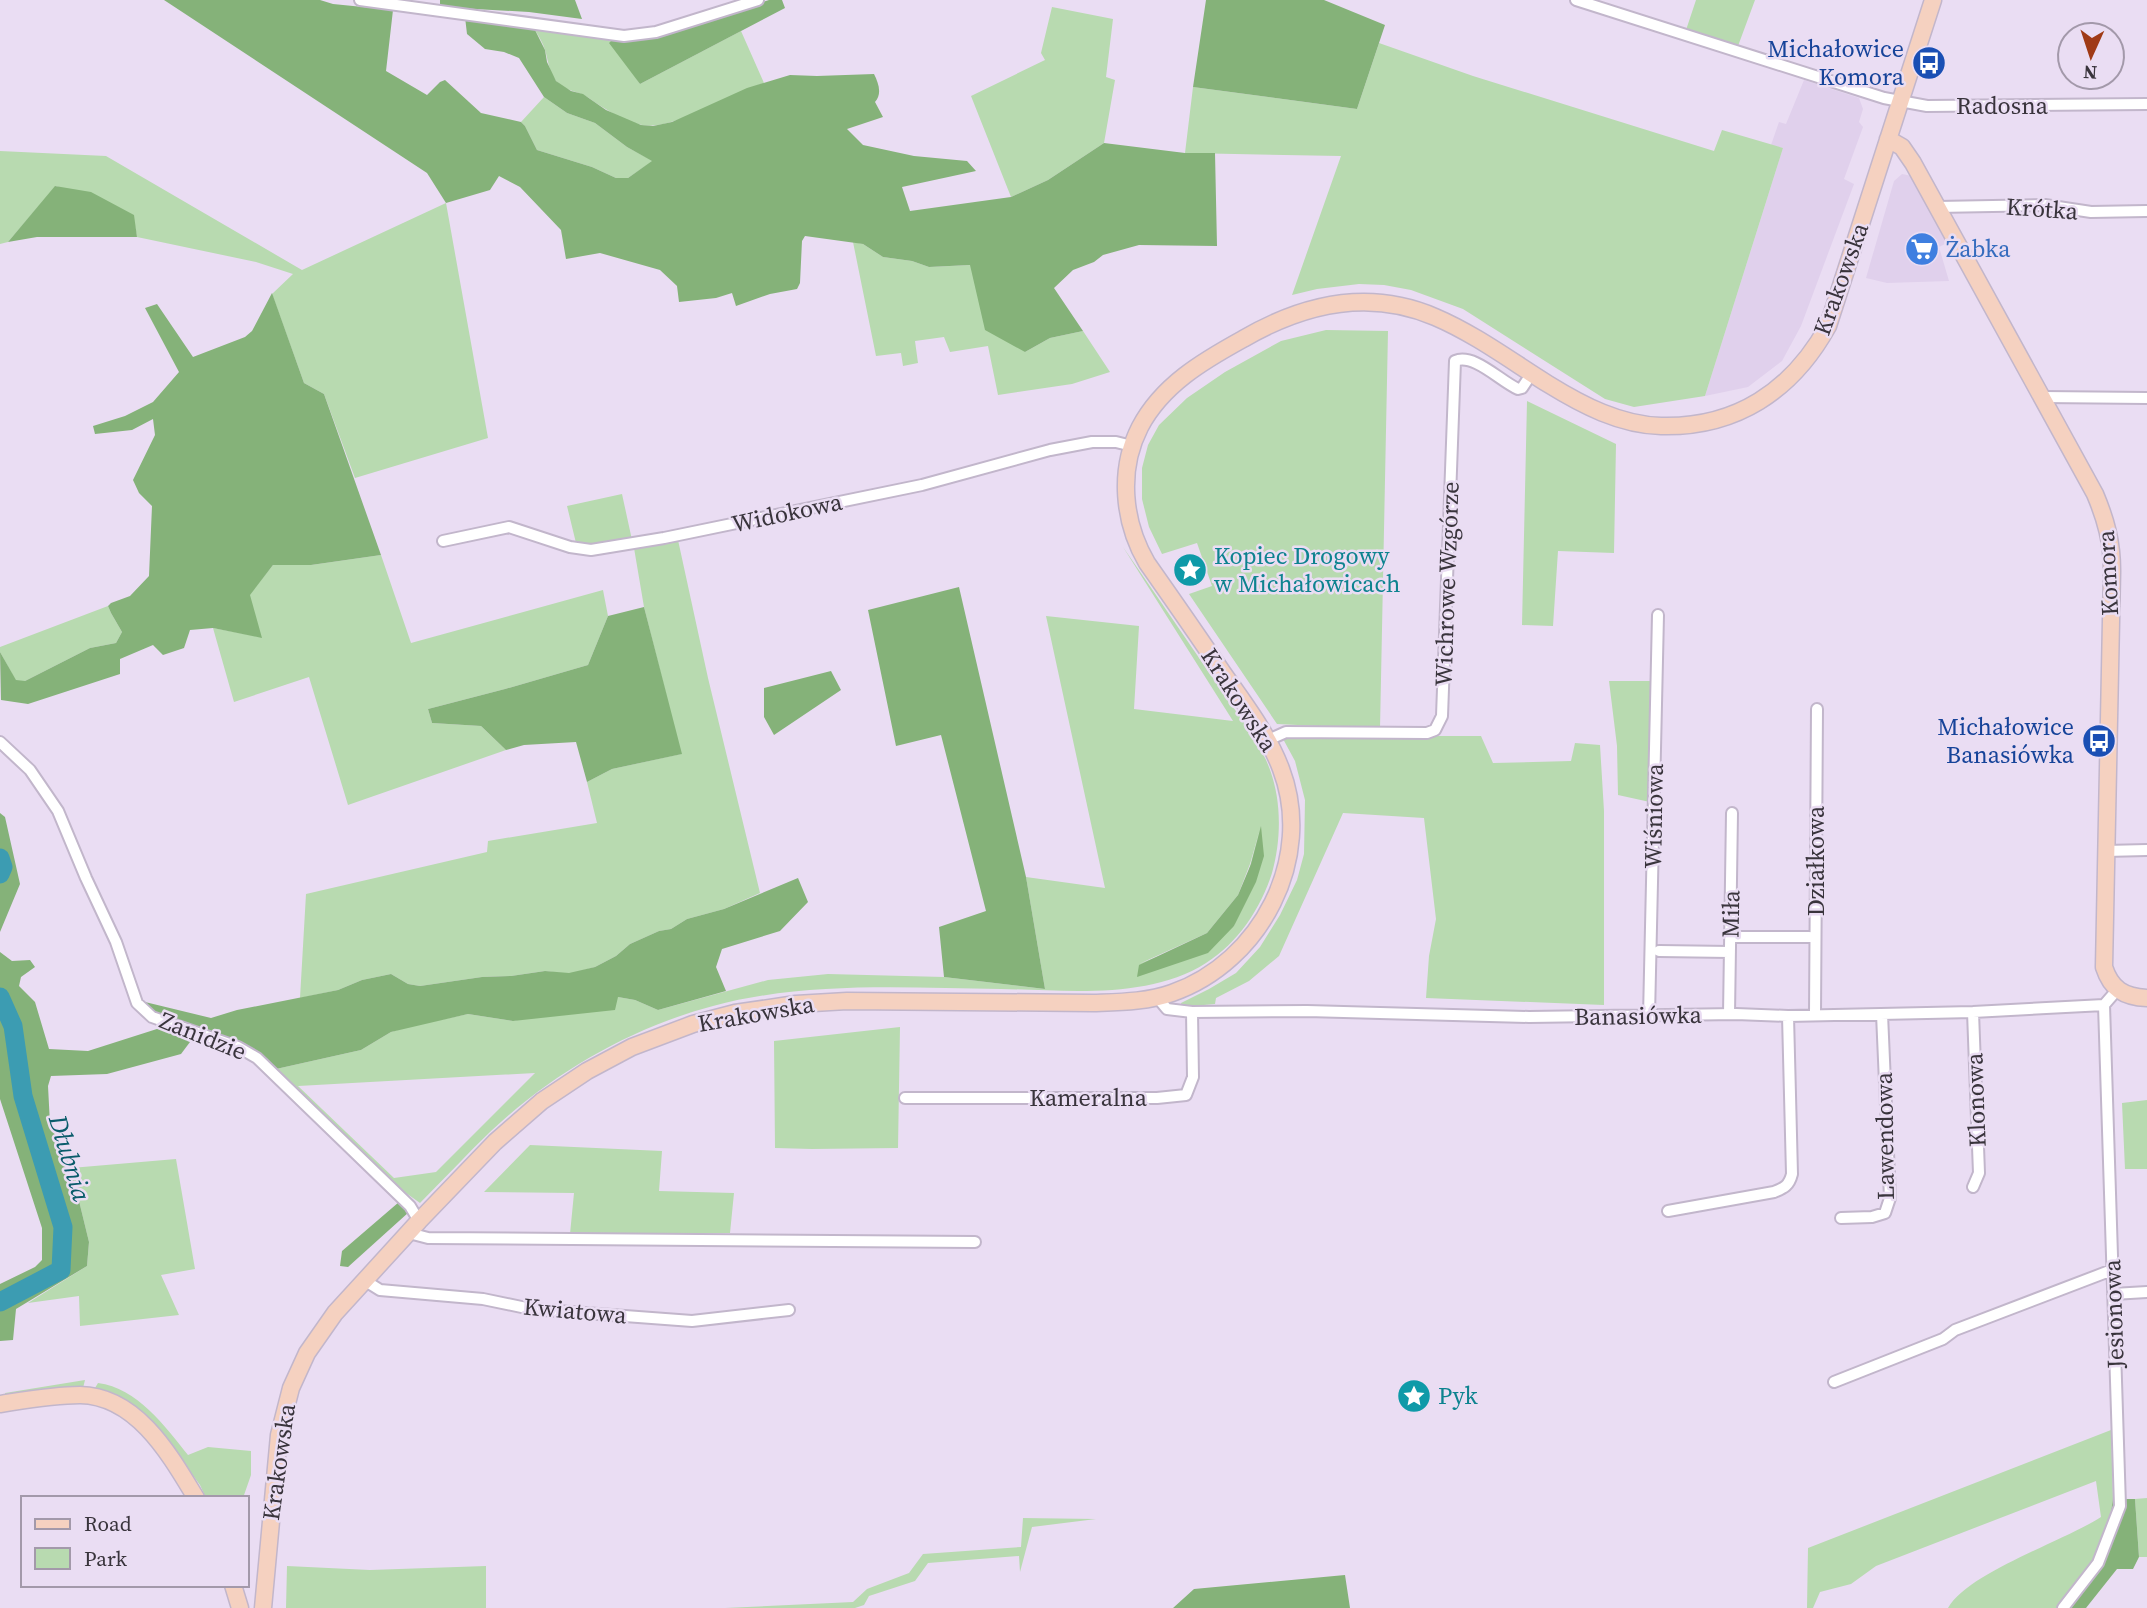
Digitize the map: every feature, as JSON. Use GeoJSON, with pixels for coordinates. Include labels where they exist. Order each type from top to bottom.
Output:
{"type":"FeatureCollection","features":[{"type":"Feature","properties":{"kind":"main road","name":"Krakowska"},"geometry":{"type":"LineString","coordinates":[[263,1608],[277,1447],[286,1403],[299,1367],[317,1336],[364,1280],[495,1142],[542,1101],[608,1059],[640,1043],[693,1024],[735,1013],[820,1002],[1127,1002],[1157,998],[1201,980],[1229,961],[1246,945],[1273,904],[1282,881],[1288,860],[1292,823],[1286,784],[1268,740],[1140,550],[1129,520],[1126,483],[1132,446],[1146,415],[1162,394],[1184,376],[1246,337],[1297,313],[1319,306],[1366,302],[1418,310],[1461,329],[1593,409],[1631,422],[1659,426],[1686,425],[1717,419],[1750,407],[1770,395],[1800,369],[1828,326],[1933,0]]}},
{"type":"Feature","properties":{"kind":"main road","name":"Komora"},"geometry":{"type":"LineString","coordinates":[[1888,139],[1905,150],[2095,494],[2106,521],[2112,571],[2104,967],[2117,990]]}},
{"type":"Feature","properties":{"kind":"main road"},"geometry":{"type":"LineString","coordinates":[[2117,990],[2129,996],[2147,998]]}},
{"type":"Feature","properties":{"kind":"main road"},"geometry":{"type":"LineString","coordinates":[[0,1404],[81,1395],[104,1399],[127,1411],[153,1433],[195,1496]]}},
{"type":"Feature","properties":{"kind":"main road"},"geometry":{"type":"LineString","coordinates":[[234,1587],[240,1608]]}},
{"type":"Feature","properties":{"kind":"street"},"geometry":{"type":"LineString","coordinates":[[360,0],[624,36],[656,32],[758,0]]}},
{"type":"Feature","properties":{"kind":"street","name":"Radosna"},"geometry":{"type":"LineString","coordinates":[[1576,0],[1825,79],[1927,106],[2147,104]]}},
{"type":"Feature","properties":{"kind":"street","name":"Krótka"},"geometry":{"type":"LineString","coordinates":[[1937,207],[2045,205],[2091,212],[2147,211]]}},
{"type":"Feature","properties":{"kind":"street","name":"Wichrowe Wzgórze"},"geometry":{"type":"LineString","coordinates":[[1268,740],[1286,732],[1427,733],[1435,730],[1442,716],[1455,361],[1462,358],[1473,362],[1518,389],[1522,388],[1532,373]]}},
{"type":"Feature","properties":{"kind":"street"},"geometry":{"type":"LineString","coordinates":[[2042,397],[2147,398]]}},
{"type":"Feature","properties":{"kind":"street","name":"Widokowa"},"geometry":{"type":"LineString","coordinates":[[443,541],[509,527],[570,547],[592,550],[664,538],[922,485],[1050,450],[1092,442],[1116,442],[1132,446]]}},
{"type":"Feature","properties":{"kind":"street","name":"Wiśniowa"},"geometry":{"type":"LineString","coordinates":[[1649,1016],[1658,615]]}},
{"type":"Feature","properties":{"kind":"street","name":"Działkowa"},"geometry":{"type":"LineString","coordinates":[[1815,1014],[1817,709]]}},
{"type":"Feature","properties":{"kind":"street","name":"Zanidzie"},"geometry":{"type":"LineString","coordinates":[[0,742],[30,770],[58,811],[116,942],[137,1003],[152,1017],[238,1047],[257,1058],[410,1206],[414,1227]]}},
{"type":"Feature","properties":{"kind":"street","name":"Miła"},"geometry":{"type":"LineString","coordinates":[[1729,1014],[1732,813]]}},
{"type":"Feature","properties":{"kind":"street"},"geometry":{"type":"LineString","coordinates":[[2105,851],[2147,850]]}},
{"type":"Feature","properties":{"kind":"street"},"geometry":{"type":"LineString","coordinates":[[1731,937],[1809,937]]}},
{"type":"Feature","properties":{"kind":"street"},"geometry":{"type":"LineString","coordinates":[[1659,951],[1730,952]]}},
{"type":"Feature","properties":{"kind":"street"},"geometry":{"type":"LineString","coordinates":[[2104,1005],[2117,990]]}},
{"type":"Feature","properties":{"kind":"street","name":"Banasiówka"},"geometry":{"type":"LineString","coordinates":[[1157,998],[1167,1009],[1192,1012],[1300,1011],[1529,1017],[1973,1013],[2104,1005]]}},
{"type":"Feature","properties":{"kind":"street","name":"Jesionowa"},"geometry":{"type":"LineString","coordinates":[[2063,1608],[2098,1563],[2120,1506],[2104,1005]]}},
{"type":"Feature","properties":{"kind":"street","name":"Kameralna"},"geometry":{"type":"LineString","coordinates":[[905,1098],[1186,1096],[1193,1077],[1192,1012]]}},
{"type":"Feature","properties":{"kind":"street","name":"Klonowa"},"geometry":{"type":"LineString","coordinates":[[1973,1013],[1979,1174],[1973,1187]]}},
{"type":"Feature","properties":{"kind":"street","name":"Lawendowa"},"geometry":{"type":"LineString","coordinates":[[1841,1218],[1872,1217],[1885,1213],[1890,1198],[1882,1014]]}},
{"type":"Feature","properties":{"kind":"street"},"geometry":{"type":"LineString","coordinates":[[1668,1210],[1774,1192],[1785,1188],[1790,1182],[1788,1016]]}},
{"type":"Feature","properties":{"kind":"street"},"geometry":{"type":"LineString","coordinates":[[414,1227],[428,1238],[975,1242]]}},
{"type":"Feature","properties":{"kind":"street"},"geometry":{"type":"LineString","coordinates":[[1834,1382],[1943,1339],[1955,1330],[2112,1270]]}},
{"type":"Feature","properties":{"kind":"street","name":"Kwiatowa"},"geometry":{"type":"LineString","coordinates":[[364,1280],[380,1290],[483,1299],[531,1309],[692,1321],[789,1310]]}},
{"type":"Feature","properties":{"kind":"street"},"geometry":{"type":"LineString","coordinates":[[2113,1294],[2147,1292]]}},
{"type":"Feature","properties":{"kind":"shaded area"},"geometry":{"type":"Polygon","coordinates":[[[1804,80],[1859,98],[1863,109],[1859,122],[1863,127],[1844,179],[1854,184],[1801,326],[1782,361],[1748,387],[1705,396],[1783,148],[1771,145],[1779,122],[1786,124],[1804,80]]]}},
{"type":"Feature","properties":{"kind":"shaded area"},"geometry":{"type":"Polygon","coordinates":[[[1902,174],[1912,176],[1947,243],[1939,247],[1949,281],[1887,283],[1866,278],[1894,181],[1902,174]]]}},
{"type":"Feature","properties":{"kind":"green space"},"geometry":{"type":"Polygon","coordinates":[[[164,0],[320,0],[333,4],[393,10],[386,71],[427,95],[445,80],[481,113],[521,122],[537,150],[592,167],[616,178],[628,178],[652,161],[627,147],[595,123],[567,113],[544,97],[519,58],[485,49],[467,34],[465,17],[535,30],[556,81],[571,91],[583,94],[606,110],[641,125],[653,126],[672,122],[747,88],[790,75],[874,74],[879,89],[875,102],[883,117],[847,129],[863,145],[914,156],[967,161],[976,171],[902,187],[910,211],[1011,197],[1048,180],[1104,143],[1185,153],[1215,153],[1217,246],[1139,245],[1103,255],[1094,262],[1073,270],[1054,288],[1083,331],[1050,338],[1025,352],[985,330],[970,265],[929,267],[912,261],[883,257],[863,244],[805,236],[802,241],[800,283],[797,289],[770,294],[736,306],[732,293],[716,298],[679,302],[677,286],[660,270],[600,253],[566,259],[561,230],[520,187],[499,176],[490,190],[446,203],[427,173],[164,0]]]}},
{"type":"Feature","properties":{"kind":"green space"},"geometry":{"type":"Polygon","coordinates":[[[440,0],[575,0],[582,19],[529,12],[440,7],[440,0]]]}},
{"type":"Feature","properties":{"kind":"green space"},"geometry":{"type":"Polygon","coordinates":[[[769,0],[782,0],[785,8],[640,84],[609,43],[612,40],[657,37],[769,0]]]}},
{"type":"Feature","properties":{"kind":"green space"},"geometry":{"type":"Polygon","coordinates":[[[1206,0],[1324,0],[1385,25],[1357,109],[1193,87],[1206,0]]]}},
{"type":"Feature","properties":{"kind":"green space"},"geometry":{"type":"Polygon","coordinates":[[[1696,0],[1755,0],[1738,46],[1686,30],[1696,0]]]}},
{"type":"Feature","properties":{"kind":"green space"},"geometry":{"type":"Polygon","coordinates":[[[1052,7],[1113,19],[1106,77],[1115,80],[1104,143],[1048,180],[1011,197],[971,96],[1045,60],[1041,53],[1052,7]]]}},
{"type":"Feature","properties":{"kind":"green space"},"geometry":{"type":"Polygon","coordinates":[[[535,30],[612,40],[640,84],[741,31],[764,83],[686,117],[655,125],[642,125],[621,118],[559,84],[552,74],[544,47],[535,30]]]}},
{"type":"Feature","properties":{"kind":"green space"},"geometry":{"type":"Polygon","coordinates":[[[1379,43],[1473,76],[1714,151],[1722,130],[1783,148],[1705,396],[1634,407],[1605,399],[1463,309],[1411,290],[1359,284],[1292,295],[1341,156],[1185,153],[1193,87],[1357,109],[1379,43]]]}},
{"type":"Feature","properties":{"kind":"green space"},"geometry":{"type":"Polygon","coordinates":[[[544,97],[567,113],[595,123],[627,147],[653,161],[628,178],[616,178],[592,167],[537,150],[521,122],[544,97]]]}},
{"type":"Feature","properties":{"kind":"green space"},"geometry":{"type":"Polygon","coordinates":[[[0,151],[106,156],[302,270],[446,203],[488,438],[355,478],[324,394],[304,383],[272,294],[293,274],[256,262],[137,237],[133,215],[56,186],[8,242],[0,244],[0,151]]]}},
{"type":"Feature","properties":{"kind":"green space"},"geometry":{"type":"Polygon","coordinates":[[[55,186],[91,192],[134,215],[137,237],[37,237],[8,242],[55,186]]]}},
{"type":"Feature","properties":{"kind":"green space"},"geometry":{"type":"Polygon","coordinates":[[[853,242],[863,244],[883,257],[912,261],[929,267],[971,265],[1025,352],[1050,338],[1083,331],[1110,372],[1072,384],[998,395],[988,346],[950,352],[944,337],[915,341],[918,363],[903,366],[901,353],[876,356],[853,242]]]}},
{"type":"Feature","properties":{"kind":"green space"},"geometry":{"type":"Polygon","coordinates":[[[272,293],[304,383],[324,394],[381,555],[311,565],[273,565],[250,595],[262,638],[213,628],[190,630],[184,648],[163,655],[153,645],[120,659],[120,674],[28,704],[1,700],[0,652],[16,680],[25,681],[90,648],[116,643],[122,632],[108,606],[130,596],[149,576],[152,506],[139,493],[133,480],[155,435],[153,419],[132,430],[95,434],[93,426],[125,416],[153,402],[179,372],[145,308],[157,304],[193,357],[245,337],[252,331],[272,293]]]}},
{"type":"Feature","properties":{"kind":"green space"},"geometry":{"type":"Polygon","coordinates":[[[1326,330],[1388,331],[1380,729],[1277,724],[1189,594],[1212,586],[1197,543],[1162,554],[1149,527],[1142,499],[1142,468],[1148,445],[1159,425],[1187,398],[1225,372],[1281,341],[1326,330]]]}},
{"type":"Feature","properties":{"kind":"green space"},"geometry":{"type":"Polygon","coordinates":[[[1527,401],[1616,444],[1614,553],[1558,551],[1553,626],[1522,625],[1527,401]]]}},
{"type":"Feature","properties":{"kind":"green space"},"geometry":{"type":"Polygon","coordinates":[[[622,494],[632,540],[591,547],[576,543],[567,506],[622,494]]]}},
{"type":"Feature","properties":{"kind":"green space"},"geometry":{"type":"Polygon","coordinates":[[[678,540],[760,893],[724,909],[687,919],[671,929],[659,931],[630,944],[616,956],[595,967],[569,974],[545,971],[420,986],[408,984],[391,974],[300,998],[306,894],[487,852],[488,841],[597,823],[587,782],[612,769],[681,754],[644,607],[634,548],[678,540]]]}},
{"type":"Feature","properties":{"kind":"green space"},"geometry":{"type":"Polygon","coordinates":[[[1123,547],[1255,740],[1271,773],[1278,802],[1278,845],[1272,873],[1255,912],[1238,935],[1218,955],[1183,975],[1159,983],[1106,990],[820,989],[748,998],[682,1015],[594,1055],[540,1090],[491,1131],[420,1203],[385,1178],[276,1069],[361,1050],[391,1032],[468,1014],[513,1021],[618,997],[635,1000],[658,1010],[768,980],[828,974],[944,977],[1045,989],[1026,877],[1105,888],[1046,616],[1139,626],[1134,709],[1233,721],[1123,547]],[[1260,829],[1238,895],[1207,933],[1139,964],[1234,926],[1260,829]],[[535,1073],[298,1086],[394,1178],[436,1172],[535,1073]]]}},
{"type":"Feature","properties":{"kind":"green space"},"geometry":{"type":"Polygon","coordinates":[[[381,555],[411,643],[603,590],[608,616],[588,665],[428,709],[432,723],[481,726],[506,750],[348,805],[309,677],[234,702],[213,628],[261,637],[249,595],[273,565],[311,565],[381,555]]]}},
{"type":"Feature","properties":{"kind":"green space"},"geometry":{"type":"Polygon","coordinates":[[[959,587],[1026,877],[1045,989],[944,977],[939,927],[986,911],[941,735],[896,746],[868,610],[959,587]]]}},
{"type":"Feature","properties":{"kind":"green space"},"geometry":{"type":"Polygon","coordinates":[[[108,606],[122,632],[116,643],[90,648],[25,681],[16,681],[0,652],[0,647],[108,606]]]}},
{"type":"Feature","properties":{"kind":"green space"},"geometry":{"type":"Polygon","coordinates":[[[644,607],[682,754],[612,769],[587,782],[576,742],[524,745],[506,750],[481,726],[432,723],[428,709],[588,665],[608,616],[644,607]]]}},
{"type":"Feature","properties":{"kind":"green space"},"geometry":{"type":"Polygon","coordinates":[[[831,671],[841,690],[774,735],[764,717],[764,688],[831,671]]]}},
{"type":"Feature","properties":{"kind":"green space"},"geometry":{"type":"Polygon","coordinates":[[[1609,681],[1662,681],[1659,804],[1618,795],[1617,746],[1609,681]]]}},
{"type":"Feature","properties":{"kind":"green space"},"geometry":{"type":"Polygon","coordinates":[[[1481,736],[1493,763],[1571,761],[1575,743],[1600,745],[1604,811],[1604,1005],[1426,998],[1429,956],[1436,919],[1424,818],[1343,813],[1279,956],[1249,981],[1216,998],[1215,1004],[1182,1007],[1181,1003],[1236,973],[1260,947],[1297,880],[1304,854],[1305,800],[1295,761],[1282,737],[1301,739],[1481,736]]]}},
{"type":"Feature","properties":{"kind":"green space"},"geometry":{"type":"Polygon","coordinates":[[[0,813],[5,817],[20,884],[0,932],[0,813]]]}},
{"type":"Feature","properties":{"kind":"green space"},"geometry":{"type":"Polygon","coordinates":[[[1261,826],[1264,856],[1256,882],[1234,926],[1208,953],[1137,977],[1139,965],[1207,933],[1238,895],[1251,864],[1261,826]]]}},
{"type":"Feature","properties":{"kind":"green space"},"geometry":{"type":"Polygon","coordinates":[[[798,878],[808,902],[780,931],[722,949],[716,967],[726,991],[658,1010],[635,1000],[618,997],[615,1010],[513,1021],[468,1014],[391,1032],[361,1050],[276,1069],[253,1050],[155,1016],[145,1002],[211,1018],[237,1010],[338,990],[362,980],[391,974],[408,984],[420,986],[545,971],[569,973],[595,967],[616,956],[630,944],[659,931],[671,929],[687,919],[724,909],[798,878]]]}},
{"type":"Feature","properties":{"kind":"green space"},"geometry":{"type":"Polygon","coordinates":[[[0,952],[12,961],[30,960],[35,967],[21,977],[19,986],[35,1002],[49,1049],[88,1051],[160,1028],[193,1038],[181,1054],[107,1074],[51,1076],[48,1086],[50,1124],[71,1168],[89,1242],[87,1266],[16,1309],[13,1340],[0,1341],[0,1284],[35,1267],[42,1260],[42,1228],[0,1099],[0,952]]]}},
{"type":"Feature","properties":{"kind":"green space"},"geometry":{"type":"Polygon","coordinates":[[[900,1027],[898,1148],[775,1148],[774,1041],[900,1027]]]}},
{"type":"Feature","properties":{"kind":"green space"},"geometry":{"type":"Polygon","coordinates":[[[2147,1100],[2147,1169],[2125,1169],[2122,1103],[2147,1100]]]}},
{"type":"Feature","properties":{"kind":"green space"},"geometry":{"type":"Polygon","coordinates":[[[530,1145],[662,1151],[659,1191],[734,1193],[730,1233],[570,1234],[574,1193],[484,1192],[530,1145]]]}},
{"type":"Feature","properties":{"kind":"green space"},"geometry":{"type":"Polygon","coordinates":[[[176,1159],[195,1269],[161,1275],[179,1315],[80,1326],[79,1296],[28,1303],[87,1266],[89,1242],[71,1168],[176,1159]]]}},
{"type":"Feature","properties":{"kind":"green space"},"geometry":{"type":"Polygon","coordinates":[[[399,1202],[409,1212],[348,1267],[340,1266],[342,1251],[399,1202]]]}},
{"type":"Feature","properties":{"kind":"green space"},"geometry":{"type":"Polygon","coordinates":[[[85,1380],[83,1388],[6,1397],[5,1393],[85,1380]]]}},
{"type":"Feature","properties":{"kind":"green space"},"geometry":{"type":"Polygon","coordinates":[[[98,1383],[112,1386],[138,1400],[160,1421],[188,1455],[208,1447],[251,1451],[251,1475],[244,1496],[205,1496],[180,1458],[114,1395],[95,1388],[98,1383]]]}},
{"type":"Feature","properties":{"kind":"green space"},"geometry":{"type":"Polygon","coordinates":[[[2111,1430],[2113,1499],[2103,1564],[2065,1608],[1948,1608],[1975,1582],[1995,1570],[2101,1517],[2096,1481],[1876,1566],[1851,1584],[1820,1592],[1813,1608],[1807,1608],[1808,1548],[2111,1430]]]}},
{"type":"Feature","properties":{"kind":"green space"},"geometry":{"type":"Polygon","coordinates":[[[2147,1498],[2147,1557],[2139,1557],[2135,1499],[2147,1498]]]}},
{"type":"Feature","properties":{"kind":"green space"},"geometry":{"type":"Polygon","coordinates":[[[2113,1499],[2135,1499],[2139,1557],[2133,1569],[2117,1569],[2086,1608],[2065,1608],[2103,1564],[2113,1499]]]}},
{"type":"Feature","properties":{"kind":"green space"},"geometry":{"type":"Polygon","coordinates":[[[1023,1518],[1096,1519],[1032,1527],[1020,1572],[1019,1556],[928,1563],[915,1581],[869,1596],[864,1605],[855,1608],[725,1608],[853,1602],[867,1589],[909,1573],[923,1554],[1021,1547],[1023,1518]]]}},
{"type":"Feature","properties":{"kind":"green space"},"geometry":{"type":"Polygon","coordinates":[[[287,1566],[370,1570],[486,1566],[486,1608],[286,1608],[287,1566]]]}},
{"type":"Feature","properties":{"kind":"green space"},"geometry":{"type":"Polygon","coordinates":[[[1345,1575],[1350,1608],[1173,1608],[1194,1589],[1345,1575]]]}},
{"type":"Feature","properties":{"kind":"waterway","name":"Dłubnia"},"geometry":{"type":"LineString","coordinates":[[0,858],[3,867],[0,874]]}},
{"type":"Feature","properties":{"kind":"waterway","name":"Dłubnia"},"geometry":{"type":"LineString","coordinates":[[0,997],[13,1026],[23,1096],[63,1227],[61,1270],[0,1302]]}},
{"type":"Feature","properties":{"kind":"place","name":"Michałowice Komora"},"geometry":{"type":"Point","coordinates":[1929,63]}},
{"type":"Feature","properties":{"kind":"place","name":"Żabka"},"geometry":{"type":"Point","coordinates":[1922,249]}},
{"type":"Feature","properties":{"kind":"place","name":"Kopiec Drogowy w Michałowicach"},"geometry":{"type":"Point","coordinates":[1190,570]}},
{"type":"Feature","properties":{"kind":"place","name":"Michałowice Banasiówka"},"geometry":{"type":"Point","coordinates":[2099,741]}},
{"type":"Feature","properties":{"kind":"place","name":"Pyk"},"geometry":{"type":"Point","coordinates":[1414,1396]}}]}
